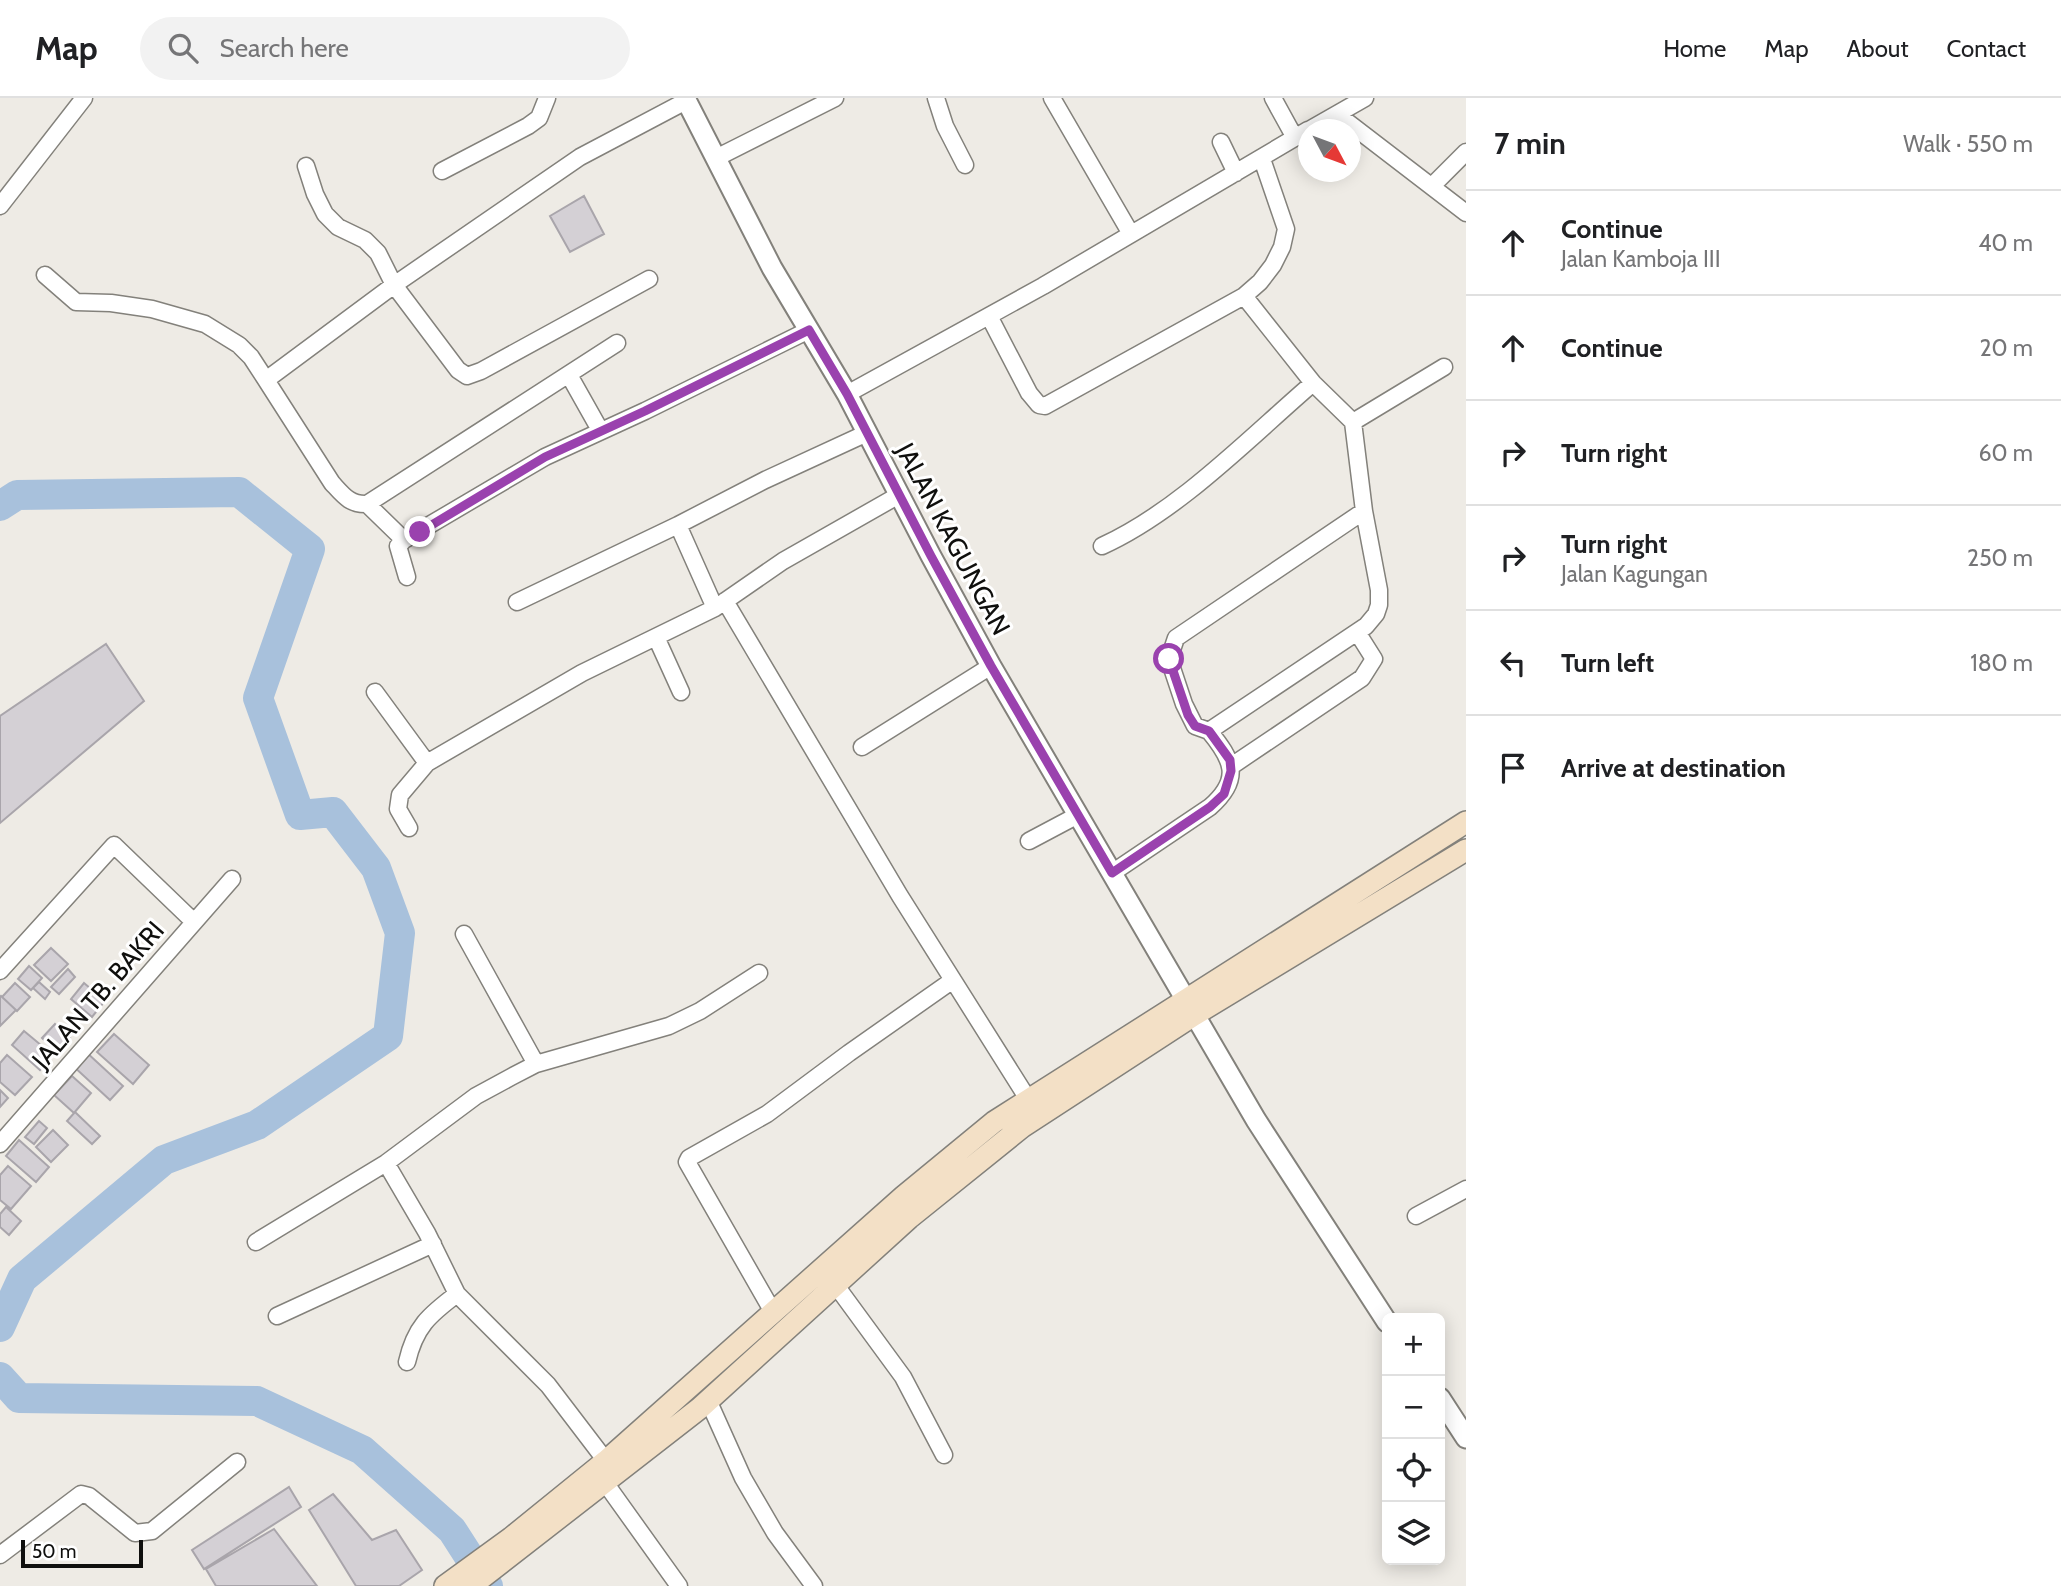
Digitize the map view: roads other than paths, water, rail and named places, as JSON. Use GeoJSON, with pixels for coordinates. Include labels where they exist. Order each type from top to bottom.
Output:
{"type":"FeatureCollection","features":[{"type":"Feature","properties":{"kind":"main road"},"geometry":{"type":"LineString","coordinates":[[471,1586],[513,1545],[773,1312],[829,1277],[909,1218],[1022,1127],[1190,1007],[1466,822]]}},
{"type":"Feature","properties":{"kind":"main road"},"geometry":{"type":"LineString","coordinates":[[445,1586],[606,1484],[708,1400],[933,1172],[994,1122],[1028,1099],[1466,850]]}},
{"type":"Feature","properties":{"kind":"street"},"geometry":{"type":"LineString","coordinates":[[0,205],[84,98]]}},
{"type":"Feature","properties":{"kind":"street"},"geometry":{"type":"LineString","coordinates":[[442,171],[528,126],[539,118],[547,98]]}},
{"type":"Feature","properties":{"kind":"street"},"geometry":{"type":"LineString","coordinates":[[716,158],[835,98]]}},
{"type":"Feature","properties":{"kind":"street"},"geometry":{"type":"LineString","coordinates":[[936,98],[965,165]]}},
{"type":"Feature","properties":{"kind":"street"},"geometry":{"type":"LineString","coordinates":[[1052,98],[1131,234]]}},
{"type":"Feature","properties":{"kind":"street"},"geometry":{"type":"LineString","coordinates":[[1273,98],[1298,125]]}},
{"type":"Feature","properties":{"kind":"street"},"geometry":{"type":"LineString","coordinates":[[1328,119],[1365,98]]}},
{"type":"Feature","properties":{"kind":"street"},"geometry":{"type":"LineString","coordinates":[[266,380],[394,285],[580,156],[685,99]]}},
{"type":"Feature","properties":{"kind":"street","name":"JALAN KAGUNGAN"},"geometry":{"type":"LineString","coordinates":[[685,99],[772,268],[847,394],[991,666],[1264,1132],[1382,1314]]}},
{"type":"Feature","properties":{"kind":"street"},"geometry":{"type":"LineString","coordinates":[[1337,114],[1466,213]]}},
{"type":"Feature","properties":{"kind":"street"},"geometry":{"type":"LineString","coordinates":[[847,394],[989,316],[1298,136]]}},
{"type":"Feature","properties":{"kind":"street"},"geometry":{"type":"LineString","coordinates":[[1221,142],[1236,173]]}},
{"type":"Feature","properties":{"kind":"street"},"geometry":{"type":"LineString","coordinates":[[1432,186],[1466,152]]}},
{"type":"Feature","properties":{"kind":"street"},"geometry":{"type":"LineString","coordinates":[[989,316],[1029,393],[1039,405],[1045,406],[1244,296],[1273,265],[1282,247],[1286,229],[1262,159]]}},
{"type":"Feature","properties":{"kind":"street"},"geometry":{"type":"LineString","coordinates":[[306,166],[314,194],[325,214],[338,227],[365,240],[378,253],[394,285],[458,370],[467,376],[481,371],[649,279]]}},
{"type":"Feature","properties":{"kind":"street"},"geometry":{"type":"LineString","coordinates":[[46,275],[76,302],[111,303],[152,309],[205,324],[239,345],[251,357],[332,483],[356,505],[367,504],[617,343]]}},
{"type":"Feature","properties":{"kind":"street"},"geometry":{"type":"LineString","coordinates":[[1209,731],[1357,632],[1371,620],[1379,605],[1379,590],[1364,511],[1353,422],[1313,383],[1244,296]]}},
{"type":"Feature","properties":{"kind":"street"},"geometry":{"type":"LineString","coordinates":[[407,577],[398,546],[404,540],[545,457],[809,330]]}},
{"type":"Feature","properties":{"kind":"street"},"geometry":{"type":"LineString","coordinates":[[1353,422],[1444,367]]}},
{"type":"Feature","properties":{"kind":"street"},"geometry":{"type":"LineString","coordinates":[[569,375],[600,430]]}},
{"type":"Feature","properties":{"kind":"street"},"geometry":{"type":"LineString","coordinates":[[1102,546],[1141,525],[1199,482],[1313,383]]}},
{"type":"Feature","properties":{"kind":"street"},"geometry":{"type":"LineString","coordinates":[[517,602],[867,433]]}},
{"type":"Feature","properties":{"kind":"street"},"geometry":{"type":"LineString","coordinates":[[409,828],[398,809],[400,795],[427,763],[582,673],[720,604],[783,561],[899,495]]}},
{"type":"Feature","properties":{"kind":"street"},"geometry":{"type":"LineString","coordinates":[[367,504],[404,540]]}},
{"type":"Feature","properties":{"kind":"street"},"geometry":{"type":"LineString","coordinates":[[1112,873],[1224,794],[1230,760],[1209,731],[1195,726],[1184,704],[1169,659],[1176,638],[1364,511]]}},
{"type":"Feature","properties":{"kind":"street"},"geometry":{"type":"LineString","coordinates":[[678,526],[720,604],[1028,1099]]}},
{"type":"Feature","properties":{"kind":"street"},"geometry":{"type":"LineString","coordinates":[[1230,767],[1362,678],[1374,659],[1357,632]]}},
{"type":"Feature","properties":{"kind":"street"},"geometry":{"type":"LineString","coordinates":[[656,637],[681,692]]}},
{"type":"Feature","properties":{"kind":"street"},"geometry":{"type":"LineString","coordinates":[[862,747],[991,666]]}},
{"type":"Feature","properties":{"kind":"street"},"geometry":{"type":"LineString","coordinates":[[375,692],[427,763]]}},
{"type":"Feature","properties":{"kind":"street"},"geometry":{"type":"LineString","coordinates":[[1029,841],[1078,815]]}},
{"type":"Feature","properties":{"kind":"street"},"geometry":{"type":"LineString","coordinates":[[0,971],[114,845],[194,922]]}},
{"type":"Feature","properties":{"kind":"street","name":"JALAN TB. BAKRI"},"geometry":{"type":"LineString","coordinates":[[0,1144],[232,878]]}},
{"type":"Feature","properties":{"kind":"street"},"geometry":{"type":"LineString","coordinates":[[464,934],[536,1064]]}},
{"type":"Feature","properties":{"kind":"street"},"geometry":{"type":"LineString","coordinates":[[256,1242],[386,1163],[476,1096],[536,1064],[670,1026],[701,1011],[759,973]]}},
{"type":"Feature","properties":{"kind":"street"},"geometry":{"type":"LineString","coordinates":[[773,1312],[687,1162],[688,1158],[767,1114],[953,980]]}},
{"type":"Feature","properties":{"kind":"street"},"geometry":{"type":"LineString","coordinates":[[386,1163],[433,1244],[457,1294],[548,1385],[606,1461]]}},
{"type":"Feature","properties":{"kind":"street"},"geometry":{"type":"LineString","coordinates":[[1416,1216],[1466,1189]]}},
{"type":"Feature","properties":{"kind":"street"},"geometry":{"type":"LineString","coordinates":[[277,1316],[433,1244]]}},
{"type":"Feature","properties":{"kind":"street"},"geometry":{"type":"LineString","coordinates":[[829,1277],[902,1377],[944,1455]]}},
{"type":"Feature","properties":{"kind":"street"},"geometry":{"type":"LineString","coordinates":[[407,1362],[417,1331],[432,1312],[457,1294]]}},
{"type":"Feature","properties":{"kind":"street"},"geometry":{"type":"LineString","coordinates":[[708,1400],[743,1478],[775,1533],[814,1586]]}},
{"type":"Feature","properties":{"kind":"street"},"geometry":{"type":"LineString","coordinates":[[1445,1406],[1466,1438]]}},
{"type":"Feature","properties":{"kind":"street"},"geometry":{"type":"LineString","coordinates":[[0,1555],[81,1494],[89,1496],[135,1532],[152,1531],[237,1462]]}},
{"type":"Feature","properties":{"kind":"street"},"geometry":{"type":"LineString","coordinates":[[606,1484],[679,1586]]}},
{"type":"Feature","properties":{"kind":"waterway"},"geometry":{"type":"LineString","coordinates":[[0,506],[17,495],[239,492],[310,549],[258,698],[300,815],[333,812],[376,868],[400,933],[388,1036],[257,1125],[164,1160],[22,1279],[0,1327]]}},
{"type":"Feature","properties":{"kind":"waterway"},"geometry":{"type":"LineString","coordinates":[[0,1377],[19,1398],[257,1401],[362,1450],[452,1530],[488,1586]]}}]}
